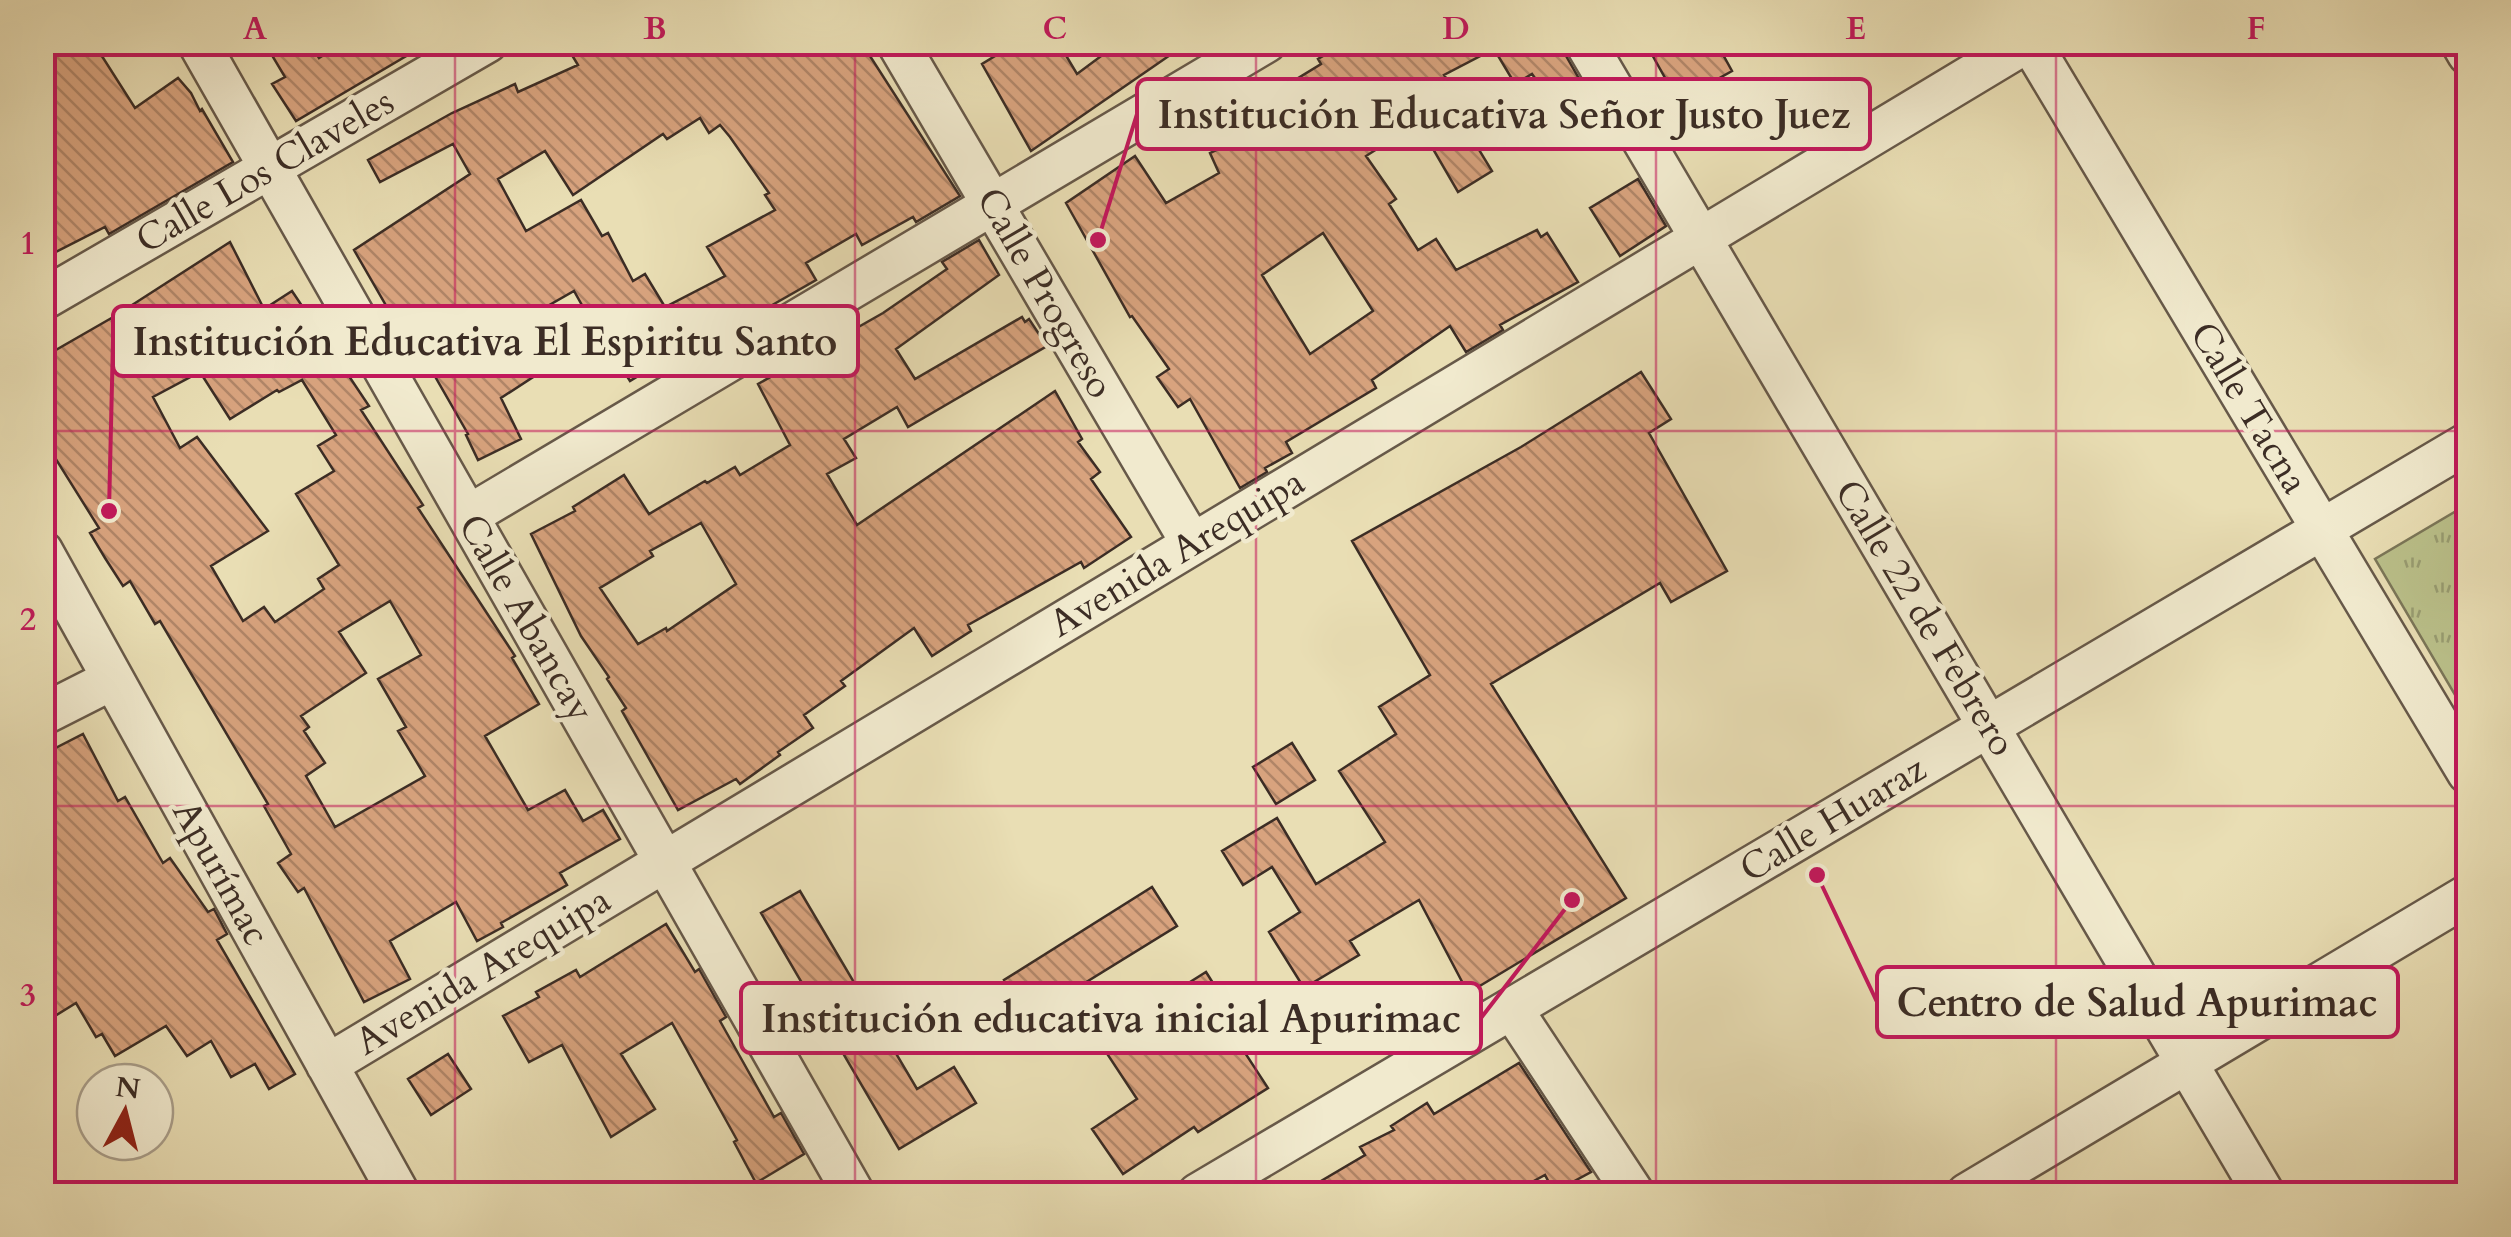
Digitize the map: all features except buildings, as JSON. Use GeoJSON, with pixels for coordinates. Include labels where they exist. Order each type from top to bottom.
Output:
{"type":"FeatureCollection","features":[{"type":"Feature","properties":{"kind":"street","name":"Calle Abancay"},"geometry":{"type":"LineString","coordinates":[[198,42],[854,1194]]}},
{"type":"Feature","properties":{"kind":"street","name":"Calle Los Claveles"},"geometry":{"type":"LineString","coordinates":[[42,300],[487,42]]}},
{"type":"Feature","properties":{"kind":"street","name":"Calle Progreso"},"geometry":{"type":"LineString","coordinates":[[897,42],[1192,544]]}},
{"type":"Feature","properties":{"kind":"street"},"geometry":{"type":"LineString","coordinates":[[468,516],[1266,42]]}},
{"type":"Feature","properties":{"kind":"street","name":"Calle 22 de Febrero"},"geometry":{"type":"LineString","coordinates":[[1586,42],[2264,1194]]}},
{"type":"Feature","properties":{"kind":"street","name":"Avenida Arequipa"},"geometry":{"type":"LineString","coordinates":[[327,1064],[2028,42]]}},
{"type":"Feature","properties":{"kind":"street","name":"Calle Tacna"},"geometry":{"type":"LineString","coordinates":[[2028,42],[2468,773]]}},
{"type":"Feature","properties":{"kind":"street"},"geometry":{"type":"LineString","coordinates":[[2461,42],[2468,54]]}},
{"type":"Feature","properties":{"kind":"street","name":"Calle Huaraz"},"geometry":{"type":"LineString","coordinates":[[1198,1194],[2468,444]]}},
{"type":"Feature","properties":{"kind":"street","name":"Apurímac"},"geometry":{"type":"LineString","coordinates":[[42,551],[399,1194]]}},
{"type":"Feature","properties":{"kind":"street"},"geometry":{"type":"LineString","coordinates":[[42,715],[113,678]]}},
{"type":"Feature","properties":{"kind":"street"},"geometry":{"type":"LineString","coordinates":[[1967,1194],[2468,894]]}},
{"type":"Feature","properties":{"kind":"street"},"geometry":{"type":"LineString","coordinates":[[1512,1008],[1634,1194]]}},
{"type":"Feature","properties":{"kind":"green space"},"geometry":{"type":"Polygon","coordinates":[[[2468,504],[2468,717],[2375,559],[2468,504]]]}},
{"type":"Feature","properties":{"kind":"place","name":"Institución Educativa Señor Justo Juez"},"geometry":{"type":"Point","coordinates":[1098,240]}},
{"type":"Feature","properties":{"kind":"place","name":"Institución Educativa El Espiritu Santo"},"geometry":{"type":"Point","coordinates":[109,511]}},
{"type":"Feature","properties":{"kind":"place","name":"Centro de Salud Apurimac"},"geometry":{"type":"Point","coordinates":[1817,875]}},
{"type":"Feature","properties":{"kind":"place","name":"Institución educativa inicial Apurimac"},"geometry":{"type":"Point","coordinates":[1572,900]}}]}
